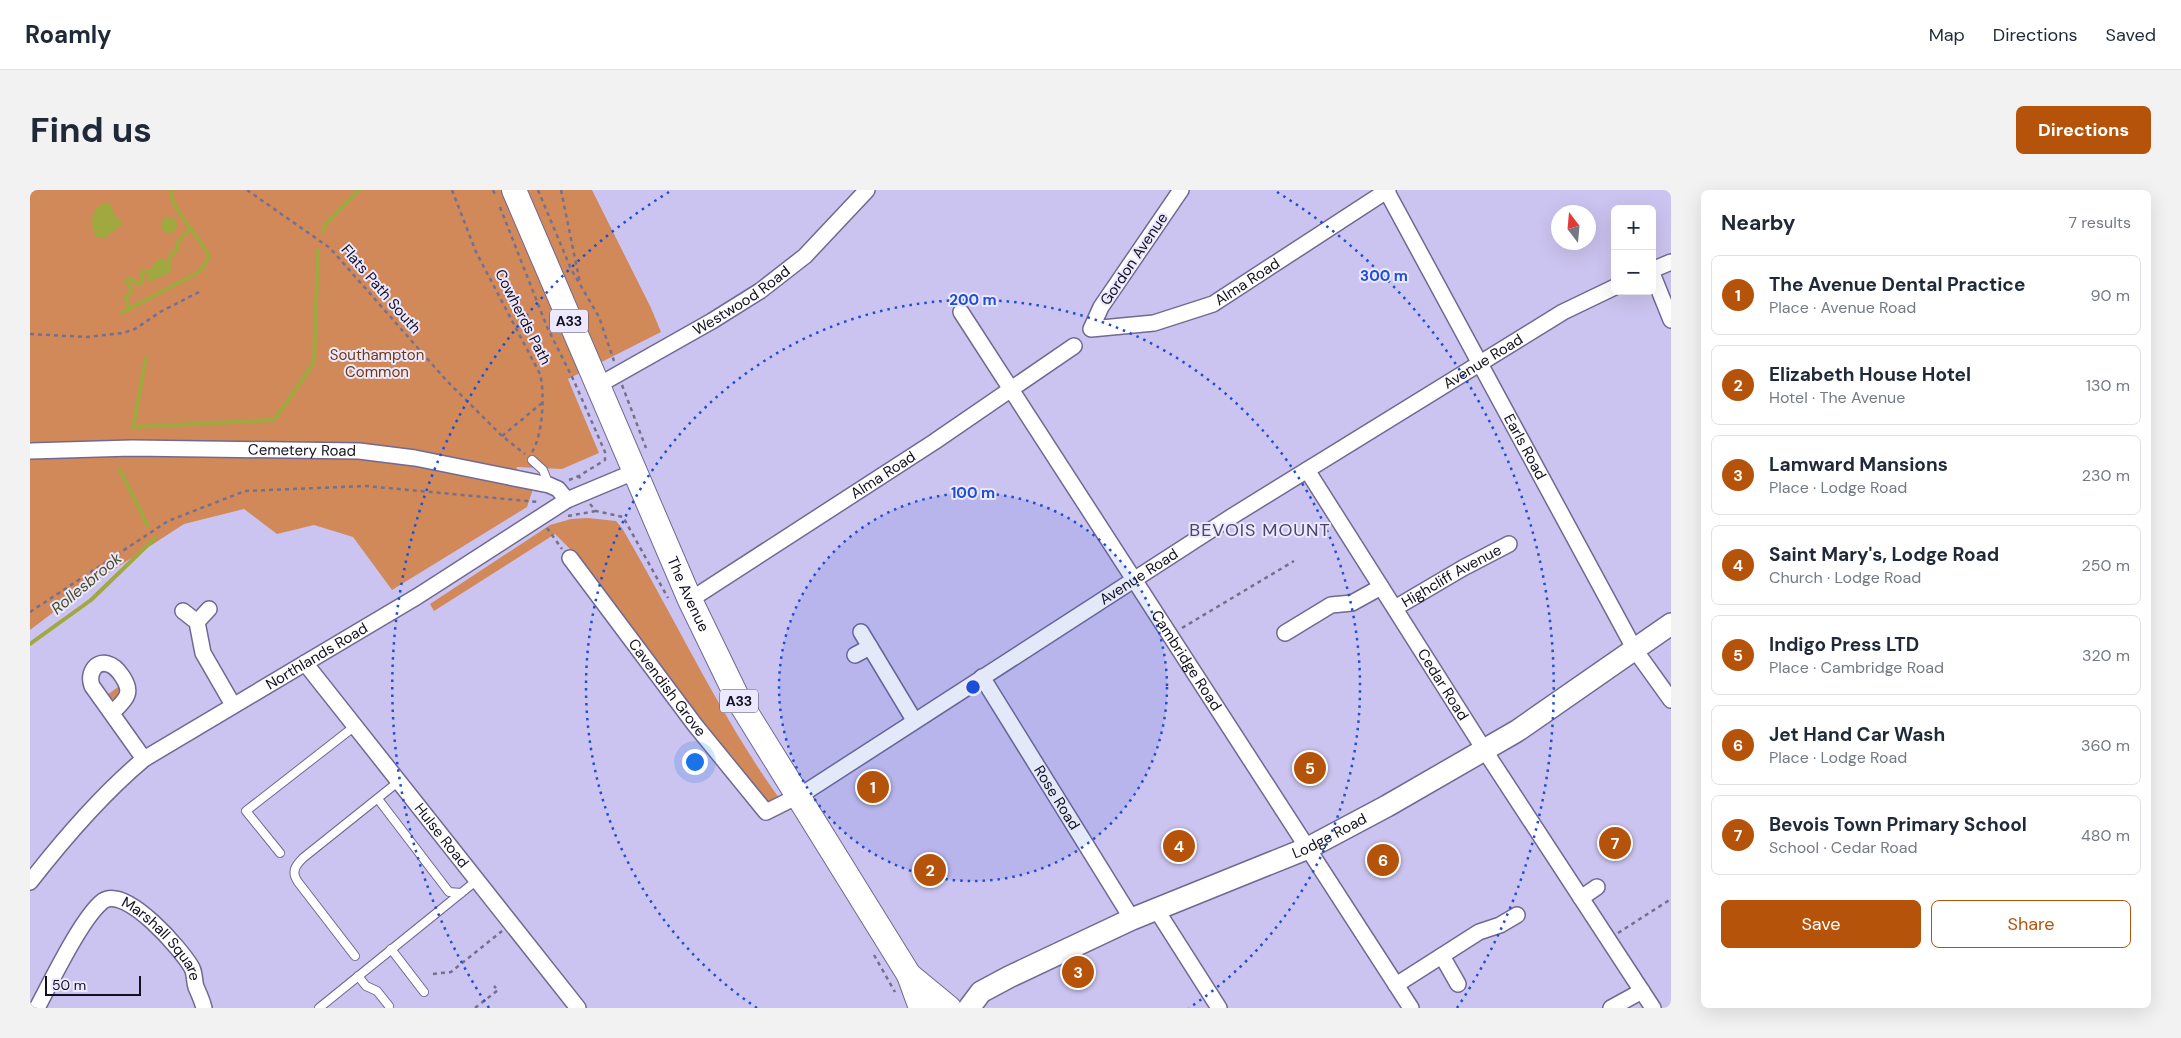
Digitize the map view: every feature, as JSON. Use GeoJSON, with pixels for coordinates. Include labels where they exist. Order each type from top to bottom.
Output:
{"type":"FeatureCollection","features":[{"type":"Feature","properties":{"kind":"main road","name":"The Avenue"},"geometry":{"type":"LineString","coordinates":[[514,190],[634,472],[680,600],[797,796],[909,975],[921,1008]]}},
{"type":"Feature","properties":{"kind":"main road","name":"The Avenue"},"geometry":{"type":"LineString","coordinates":[[909,975],[949,1008]]}},
{"type":"Feature","properties":{"kind":"street","name":"Westwood Road"},"geometry":{"type":"LineString","coordinates":[[597,386],[701,328],[760,291],[805,256],[865,190]]}},
{"type":"Feature","properties":{"kind":"street","name":"Gordon Avenue"},"geometry":{"type":"LineString","coordinates":[[1091,329],[1101,307],[1181,190]]}},
{"type":"Feature","properties":{"kind":"street","name":"Alma Road"},"geometry":{"type":"LineString","coordinates":[[1091,329],[1154,323],[1213,304],[1387,190]]}},
{"type":"Feature","properties":{"kind":"street","name":"Earls Road"},"geometry":{"type":"LineString","coordinates":[[1387,190],[1635,650],[1671,700]]}},
{"type":"Feature","properties":{"kind":"street"},"geometry":{"type":"LineString","coordinates":[[1656,270],[1671,262]]}},
{"type":"Feature","properties":{"kind":"street"},"geometry":{"type":"LineString","coordinates":[[1656,282],[1671,320]]}},
{"type":"Feature","properties":{"kind":"street","name":"Avenue Road"},"geometry":{"type":"LineString","coordinates":[[797,796],[1133,578],[1480,362],[1563,312],[1611,288]]}},
{"type":"Feature","properties":{"kind":"street","name":"Cambridge Road"},"geometry":{"type":"LineString","coordinates":[[962,312],[1411,1008]]}},
{"type":"Feature","properties":{"kind":"street","name":"Alma Road"},"geometry":{"type":"LineString","coordinates":[[680,600],[1012,390],[1074,346]]}},
{"type":"Feature","properties":{"kind":"street","name":"Cemetery Road"},"geometry":{"type":"LineString","coordinates":[[30,451],[132,448],[360,451],[415,458],[549,485],[558,489],[567,500]]}},
{"type":"Feature","properties":{"kind":"street","name":"Cedar Road"},"geometry":{"type":"LineString","coordinates":[[1307,470],[1485,751],[1653,1008]]}},
{"type":"Feature","properties":{"kind":"street","name":"Northlands Road"},"geometry":{"type":"LineString","coordinates":[[30,882],[67,834],[124,776],[144,759],[418,596],[567,500],[634,472]]}},
{"type":"Feature","properties":{"kind":"street","name":"Highcliff Avenue"},"geometry":{"type":"LineString","coordinates":[[1395,608],[1509,544]]}},
{"type":"Feature","properties":{"kind":"street","name":"Cavendish Grove"},"geometry":{"type":"LineString","coordinates":[[570,558],[690,719],[766,812],[797,796]]}},
{"type":"Feature","properties":{"kind":"street"},"geometry":{"type":"LineString","coordinates":[[1285,633],[1331,605],[1352,603],[1381,587]]}},
{"type":"Feature","properties":{"kind":"street"},"geometry":{"type":"LineString","coordinates":[[196,622],[209,609]]}},
{"type":"Feature","properties":{"kind":"street"},"geometry":{"type":"LineString","coordinates":[[184,611],[196,622],[203,653],[233,705]]}},
{"type":"Feature","properties":{"kind":"street","name":"Lodge Road"},"geometry":{"type":"LineString","coordinates":[[969,1008],[976,997],[988,987],[1132,919],[1308,848],[1485,751],[1671,624]]}},
{"type":"Feature","properties":{"kind":"street"},"geometry":{"type":"LineString","coordinates":[[861,632],[914,720]]}},
{"type":"Feature","properties":{"kind":"street"},"geometry":{"type":"LineString","coordinates":[[855,655],[870,647]]}},
{"type":"Feature","properties":{"kind":"street","name":"Hulse Road"},"geometry":{"type":"LineString","coordinates":[[304,664],[578,1008]]}},
{"type":"Feature","properties":{"kind":"street","name":"Rose Road"},"geometry":{"type":"LineString","coordinates":[[982,677],[1132,919]]}},
{"type":"Feature","properties":{"kind":"street"},"geometry":{"type":"LineString","coordinates":[[112,713],[144,759]]}},
{"type":"Feature","properties":{"kind":"street"},"geometry":{"type":"LineString","coordinates":[[1580,898],[1597,887]]}},
{"type":"Feature","properties":{"kind":"street","name":"Marshall Square"},"geometry":{"type":"LineString","coordinates":[[37,1008],[80,931],[104,900],[116,898],[139,910],[177,948],[192,968],[204,1008]]}},
{"type":"Feature","properties":{"kind":"street"},"geometry":{"type":"LineString","coordinates":[[1156,909],[1220,1008]]}},
{"type":"Feature","properties":{"kind":"street"},"geometry":{"type":"LineString","coordinates":[[1396,985],[1479,932],[1500,925],[1517,915]]}},
{"type":"Feature","properties":{"kind":"street"},"geometry":{"type":"LineString","coordinates":[[1442,956],[1458,984]]}},
{"type":"Feature","properties":{"kind":"street"},"geometry":{"type":"LineString","coordinates":[[1611,1008],[1642,990]]}},
{"type":"Feature","properties":{"kind":"lane"},"geometry":{"type":"LineString","coordinates":[[531,459],[543,470],[549,485]]}},
{"type":"Feature","properties":{"kind":"lane"},"geometry":{"type":"LineString","coordinates":[[280,853],[246,811],[355,726]]}},
{"type":"Feature","properties":{"kind":"lane"},"geometry":{"type":"LineString","coordinates":[[355,956],[298,882],[294,876],[294,869],[303,858],[398,782]]}},
{"type":"Feature","properties":{"kind":"lane"},"geometry":{"type":"LineString","coordinates":[[378,799],[449,892],[461,893]]}},
{"type":"Feature","properties":{"kind":"lane"},"geometry":{"type":"LineString","coordinates":[[319,1008],[476,881]]}},
{"type":"Feature","properties":{"kind":"lane"},"geometry":{"type":"LineString","coordinates":[[391,949],[424,992]]}},
{"type":"Feature","properties":{"kind":"lane"},"geometry":{"type":"LineString","coordinates":[[358,976],[366,986],[377,991],[389,1006]]}},
{"type":"Feature","properties":{"kind":"path","name":"Flats Path South"},"geometry":{"type":"LineString","coordinates":[[247,190],[330,248],[428,360],[502,436],[531,459]]}},
{"type":"Feature","properties":{"kind":"path","name":"Cowherds Path"},"geometry":{"type":"LineString","coordinates":[[452,190],[476,252],[540,374],[544,390],[539,441],[531,459]]}},
{"type":"Feature","properties":{"kind":"path"},"geometry":{"type":"LineString","coordinates":[[493,190],[534,288],[547,327],[574,381],[605,452],[605,460],[579,476],[581,481]]}},
{"type":"Feature","properties":{"kind":"path"},"geometry":{"type":"LineString","coordinates":[[538,190],[580,287],[589,298],[599,317],[614,361]]}},
{"type":"Feature","properties":{"kind":"path"},"geometry":{"type":"LineString","coordinates":[[561,190],[580,287]]}},
{"type":"Feature","properties":{"kind":"path"},"geometry":{"type":"LineString","coordinates":[[30,334],[87,337],[124,332],[135,329],[160,312],[199,292]]}},
{"type":"Feature","properties":{"kind":"path"},"geometry":{"type":"LineString","coordinates":[[502,436],[542,403]]}},
{"type":"Feature","properties":{"kind":"path"},"geometry":{"type":"LineString","coordinates":[[30,612],[168,521],[245,491],[366,486],[538,502]]}},
{"type":"Feature","properties":{"kind":"path"},"geometry":{"type":"LineString","coordinates":[[590,504],[596,511]]}},
{"type":"Feature","properties":{"kind":"path"},"geometry":{"type":"LineString","coordinates":[[567,517],[596,511],[622,517],[629,525],[632,537],[680,600]]}},
{"type":"Feature","properties":{"kind":"path"},"geometry":{"type":"LineString","coordinates":[[629,525],[635,522]]}},
{"type":"Feature","properties":{"kind":"path"},"geometry":{"type":"LineString","coordinates":[[545,524],[554,538]]}},
{"type":"Feature","properties":{"kind":"path"},"geometry":{"type":"LineString","coordinates":[[1170,636],[1294,561]]}},
{"type":"Feature","properties":{"kind":"path"},"geometry":{"type":"LineString","coordinates":[[1608,939],[1671,899]]}},
{"type":"Feature","properties":{"kind":"path"},"geometry":{"type":"LineString","coordinates":[[433,974],[451,972],[511,925]]}},
{"type":"Feature","properties":{"kind":"path"},"geometry":{"type":"LineString","coordinates":[[475,1008],[498,990],[494,986]]}},
{"type":"Feature","properties":{"kind":"green space","name":"Southampton Common"},"geometry":{"type":"Polygon","coordinates":[[[30,190],[592,190],[661,332],[568,379],[599,453],[562,469],[517,467],[512,486],[533,489],[527,507],[392,590],[353,537],[314,525],[277,534],[244,509],[184,524],[84,589],[30,630],[30,190]]]}},
{"type":"Feature","properties":{"kind":"green space"},"geometry":{"type":"Polygon","coordinates":[[[588,518],[616,521],[622,528],[716,699],[779,798],[773,802],[763,802],[715,743],[581,560],[555,534],[434,611],[430,604],[550,525],[571,519],[588,518]]]}},
{"type":"Feature","properties":{"kind":"green space"},"geometry":{"type":"Polygon","coordinates":[[[121,685],[121,692],[116,700],[107,695],[121,685]]]}},
{"type":"Feature","properties":{"kind":"shaded area"},"geometry":{"type":"Polygon","coordinates":[[[105,203],[111,204],[114,214],[123,224],[105,238],[96,237],[92,222],[94,213],[96,208],[105,203]]]}},
{"type":"Feature","properties":{"kind":"shaded area"},"geometry":{"type":"Polygon","coordinates":[[[169,217],[175,219],[177,225],[175,231],[169,233],[163,231],[161,225],[163,219],[169,217]]]}},
{"type":"Feature","properties":{"kind":"shaded area"},"geometry":{"type":"Polygon","coordinates":[[[160,258],[168,262],[172,269],[170,273],[149,282],[146,278],[147,275],[160,258]]]}},
{"type":"Feature","properties":{"kind":"waterway"},"geometry":{"type":"LineString","coordinates":[[121,313],[197,273],[204,266],[209,256],[175,206],[171,190]]}},
{"type":"Feature","properties":{"kind":"waterway"},"geometry":{"type":"LineString","coordinates":[[323,232],[325,225],[359,190]]}},
{"type":"Feature","properties":{"kind":"waterway"},"geometry":{"type":"LineString","coordinates":[[169,263],[171,254],[178,249],[177,243],[191,228]]}},
{"type":"Feature","properties":{"kind":"waterway"},"geometry":{"type":"LineString","coordinates":[[146,358],[133,427],[274,420],[314,363],[318,250]]}},
{"type":"Feature","properties":{"kind":"waterway"},"geometry":{"type":"LineString","coordinates":[[129,309],[126,297],[132,290],[126,280],[130,279],[138,284],[142,283],[142,272],[150,272]]}},
{"type":"Feature","properties":{"kind":"waterway"},"geometry":{"type":"LineString","coordinates":[[120,470],[148,526]]}},
{"type":"Feature","properties":{"kind":"waterway","name":"Rollesbrook"},"geometry":{"type":"LineString","coordinates":[[30,644],[91,600],[155,538]]}},
{"type":"Feature","properties":{"kind":"place","name":"Indigo Press LTD"},"geometry":{"type":"Point","coordinates":[1310,768]}},
{"type":"Feature","properties":{"kind":"place","name":"The Avenue Dental Practice"},"geometry":{"type":"Point","coordinates":[873,787]}},
{"type":"Feature","properties":{"kind":"place","name":"Bevois Town Primary School"},"geometry":{"type":"Point","coordinates":[1615,843]}},
{"type":"Feature","properties":{"kind":"place","name":"Saint Mary's, Lodge Road"},"geometry":{"type":"Point","coordinates":[1179,846]}},
{"type":"Feature","properties":{"kind":"place","name":"Jet Hand Car Wash"},"geometry":{"type":"Point","coordinates":[1383,860]}},
{"type":"Feature","properties":{"kind":"place","name":"Elizabeth House Hotel"},"geometry":{"type":"Point","coordinates":[930,870]}},
{"type":"Feature","properties":{"kind":"place","name":"Lamward Mansions"},"geometry":{"type":"Point","coordinates":[1078,972]}},
{"type":"Feature","properties":{"kind":"district","name":"BEVOIS MOUNT"},"geometry":{"type":"Point","coordinates":[1260,530]}}]}
